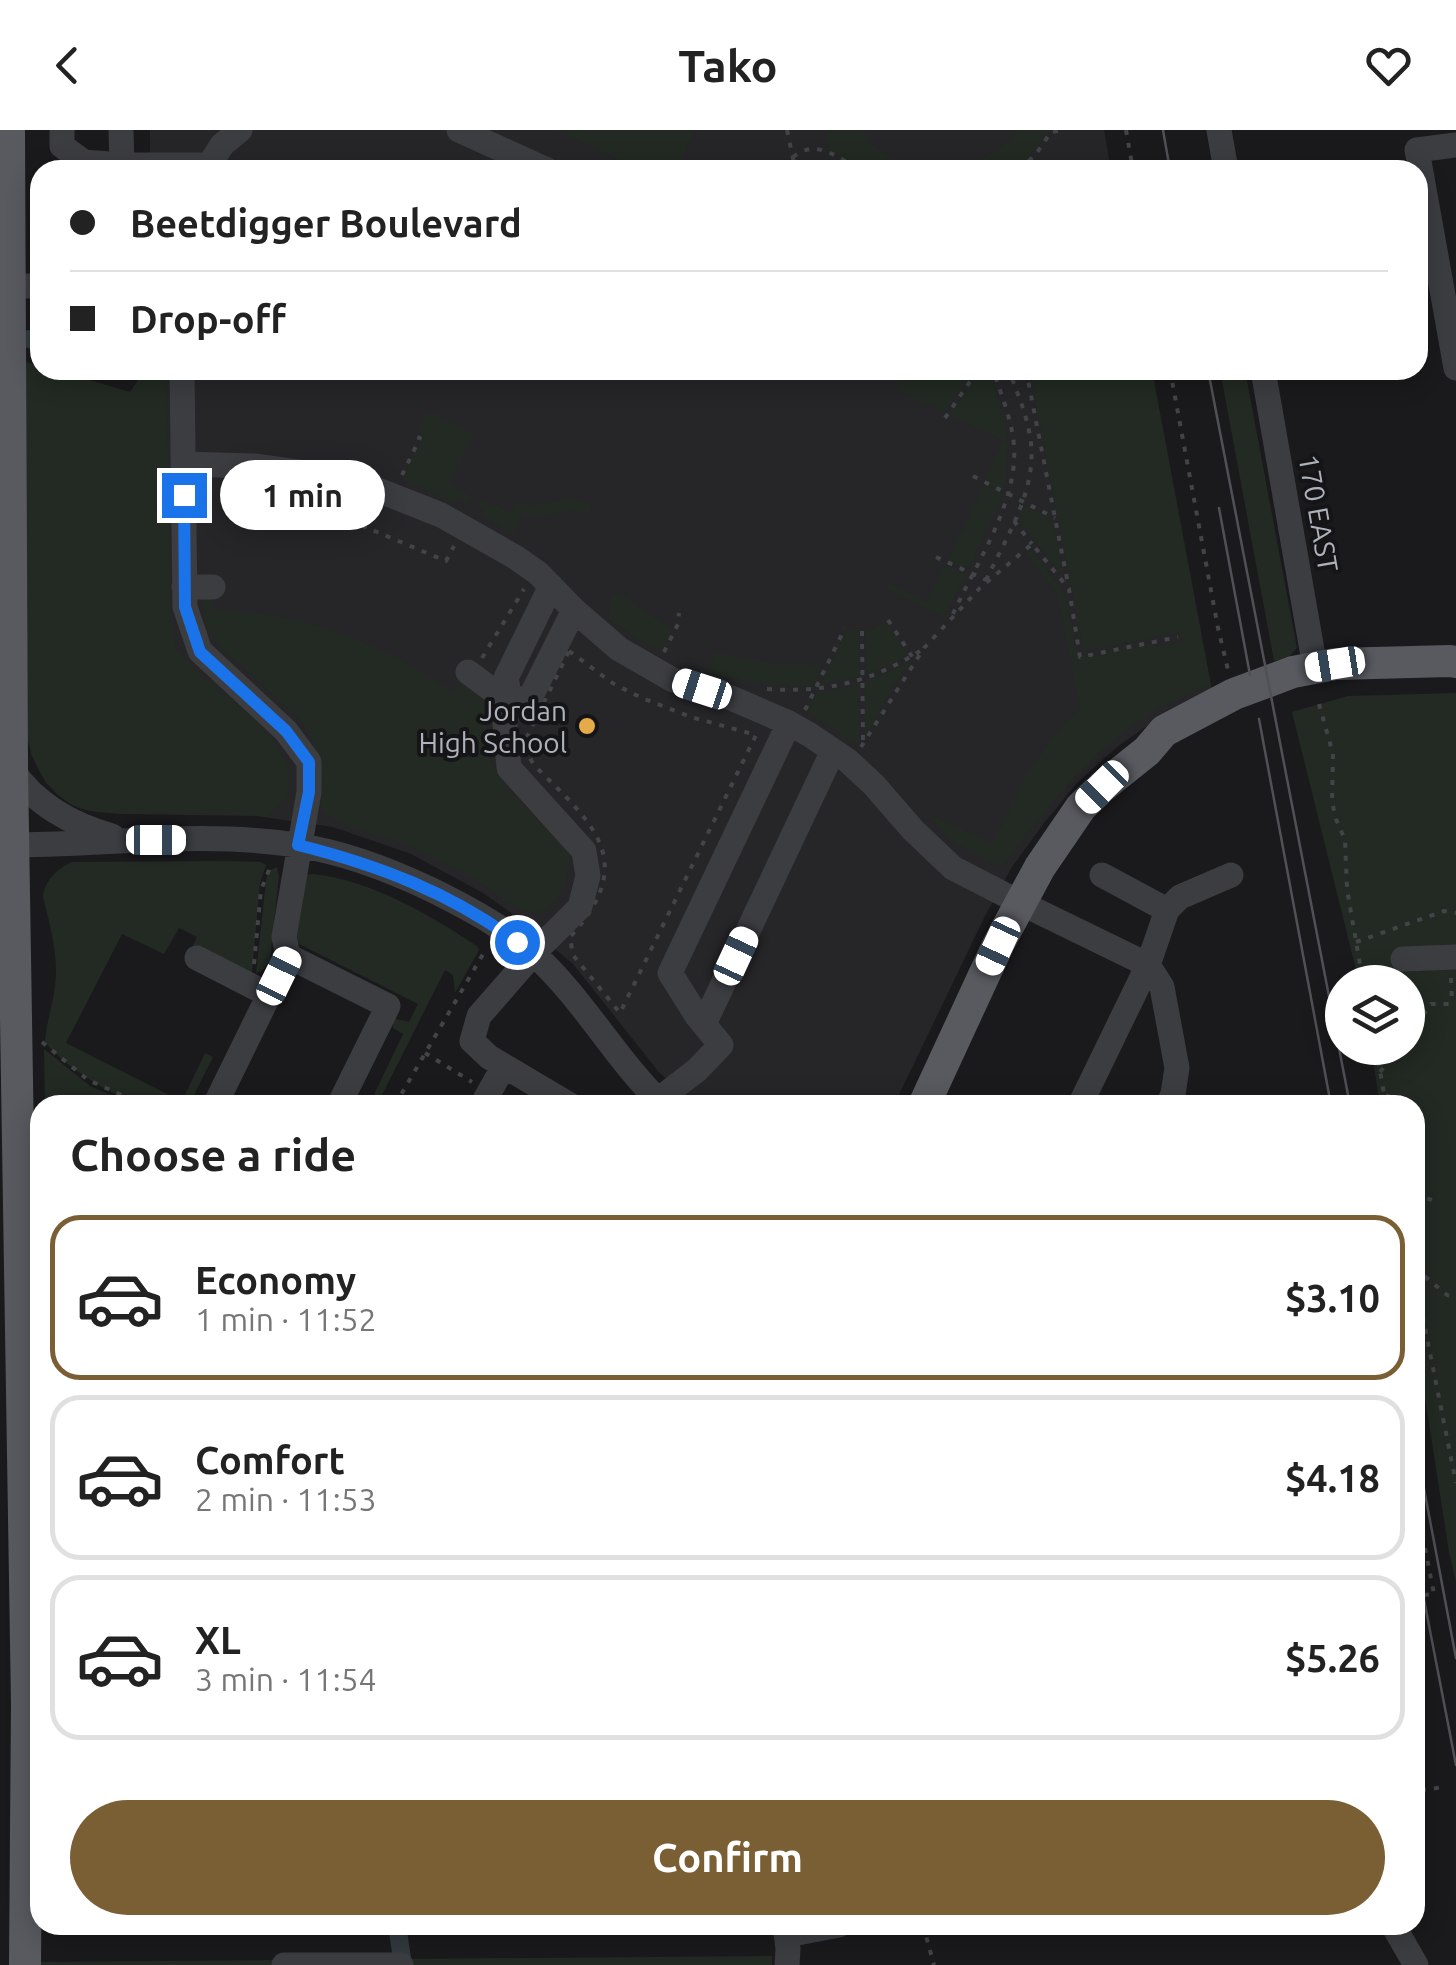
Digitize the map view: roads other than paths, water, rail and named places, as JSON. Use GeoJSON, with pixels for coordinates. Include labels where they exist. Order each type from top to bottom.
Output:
{"type":"FeatureCollection","features":[{"type":"Feature","properties":{"kind":"main road"},"geometry":{"type":"LineString","coordinates":[[9,130],[25,286],[5,468],[12,769],[6,845],[29,1171],[22,1704],[25,1965]]}},
{"type":"Feature","properties":{"kind":"main road"},"geometry":{"type":"LineString","coordinates":[[929,1095],[1019,902],[1040,866],[1081,807],[1147,751],[1164,731],[1234,694],[1315,667],[1456,662]]}},
{"type":"Feature","properties":{"kind":"main road"},"geometry":{"type":"LineString","coordinates":[[1147,751],[1174,746],[1239,712],[1296,692],[1358,682],[1456,677]]}},
{"type":"Feature","properties":{"kind":"street"},"geometry":{"type":"LineString","coordinates":[[62,130],[62,146],[81,160]]}},
{"type":"Feature","properties":{"kind":"street"},"geometry":{"type":"LineString","coordinates":[[122,130],[122,160]]}},
{"type":"Feature","properties":{"kind":"street"},"geometry":{"type":"LineString","coordinates":[[212,160],[222,145],[240,130]]}},
{"type":"Feature","properties":{"kind":"street"},"geometry":{"type":"LineString","coordinates":[[459,130],[525,160]]}},
{"type":"Feature","properties":{"kind":"street"},"geometry":{"type":"LineString","coordinates":[[1218,130],[1224,160]]}},
{"type":"Feature","properties":{"kind":"street"},"geometry":{"type":"LineString","coordinates":[[1419,160],[1417,150],[1456,144]]}},
{"type":"Feature","properties":{"kind":"street"},"geometry":{"type":"LineString","coordinates":[[1428,211],[1456,368]]}},
{"type":"Feature","properties":{"kind":"street"},"geometry":{"type":"LineString","coordinates":[[182,380],[185,607],[200,652],[286,731],[309,762],[309,792],[284,937],[288,956],[220,1095]]}},
{"type":"Feature","properties":{"kind":"street","name":"170 EAST"},"geometry":{"type":"LineString","coordinates":[[1265,380],[1315,667]]}},
{"type":"Feature","properties":{"kind":"street"},"geometry":{"type":"LineString","coordinates":[[184,464],[291,470],[370,488],[440,515],[516,557],[619,649],[674,680],[796,719],[846,751],[914,830],[954,868],[1148,965],[1162,987],[1177,1068],[1173,1095]]}},
{"type":"Feature","properties":{"kind":"street"},"geometry":{"type":"LineString","coordinates":[[544,580],[506,678],[511,704],[505,723],[509,768],[584,850],[588,876],[580,906],[479,1016],[472,1041],[489,1058],[553,1095]]}},
{"type":"Feature","properties":{"kind":"street"},"geometry":{"type":"LineString","coordinates":[[184,587],[212,587]]}},
{"type":"Feature","properties":{"kind":"street"},"geometry":{"type":"LineString","coordinates":[[511,704],[532,696],[574,610]]}},
{"type":"Feature","properties":{"kind":"street"},"geometry":{"type":"LineString","coordinates":[[470,674],[511,704]]}},
{"type":"Feature","properties":{"kind":"street"},"geometry":{"type":"LineString","coordinates":[[670,1095],[721,1045],[670,973],[796,719]]}},
{"type":"Feature","properties":{"kind":"street"},"geometry":{"type":"LineString","coordinates":[[704,1024],[846,751]]}},
{"type":"Feature","properties":{"kind":"street"},"geometry":{"type":"LineString","coordinates":[[12,769],[26,789],[63,816],[96,832],[127,840]]}},
{"type":"Feature","properties":{"kind":"street"},"geometry":{"type":"LineString","coordinates":[[6,845],[213,839],[298,845],[368,864],[470,910],[534,954],[654,1095]]}},
{"type":"Feature","properties":{"kind":"street"},"geometry":{"type":"LineString","coordinates":[[1102,875],[1167,910]]}},
{"type":"Feature","properties":{"kind":"street"},"geometry":{"type":"LineString","coordinates":[[1085,1095],[1148,965],[1167,910],[1180,897],[1231,876]]}},
{"type":"Feature","properties":{"kind":"street"},"geometry":{"type":"LineString","coordinates":[[288,956],[388,1006],[344,1095]]}},
{"type":"Feature","properties":{"kind":"street"},"geometry":{"type":"LineString","coordinates":[[1402,959],[1456,957]]}},
{"type":"Feature","properties":{"kind":"street"},"geometry":{"type":"LineString","coordinates":[[197,958],[269,995]]}},
{"type":"Feature","properties":{"kind":"street"},"geometry":{"type":"LineString","coordinates":[[487,1095],[504,1066]]}},
{"type":"Feature","properties":{"kind":"street"},"geometry":{"type":"LineString","coordinates":[[786,1935],[787,1965]]}},
{"type":"Feature","properties":{"kind":"street"},"geometry":{"type":"LineString","coordinates":[[1399,1935],[1416,1965]]}},
{"type":"Feature","properties":{"kind":"street"},"geometry":{"type":"LineString","coordinates":[[284,1965],[401,1965]]}},
{"type":"Feature","properties":{"kind":"waterway"},"geometry":{"type":"LineString","coordinates":[[398,1935],[403,1965]]}},
{"type":"Feature","properties":{"kind":"tram line"},"geometry":{"type":"LineString","coordinates":[[1163,130],[1168,160]]}},
{"type":"Feature","properties":{"kind":"tram line"},"geometry":{"type":"LineString","coordinates":[[1210,380],[1348,1095]]}},
{"type":"Feature","properties":{"kind":"tram line"},"geometry":{"type":"LineString","coordinates":[[1219,508],[1250,675]]}},
{"type":"Feature","properties":{"kind":"tram line"},"geometry":{"type":"LineString","coordinates":[[1259,719],[1329,1095]]}},
{"type":"Feature","properties":{"kind":"tram line"},"geometry":{"type":"LineString","coordinates":[[1425,1494],[1456,1658]]}},
{"type":"Feature","properties":{"kind":"tram line"},"geometry":{"type":"LineString","coordinates":[[1425,1605],[1456,1765]]}},
{"type":"Feature","properties":{"kind":"place","name":"Jordan High School"},"geometry":{"type":"Point","coordinates":[587,726]}}]}
